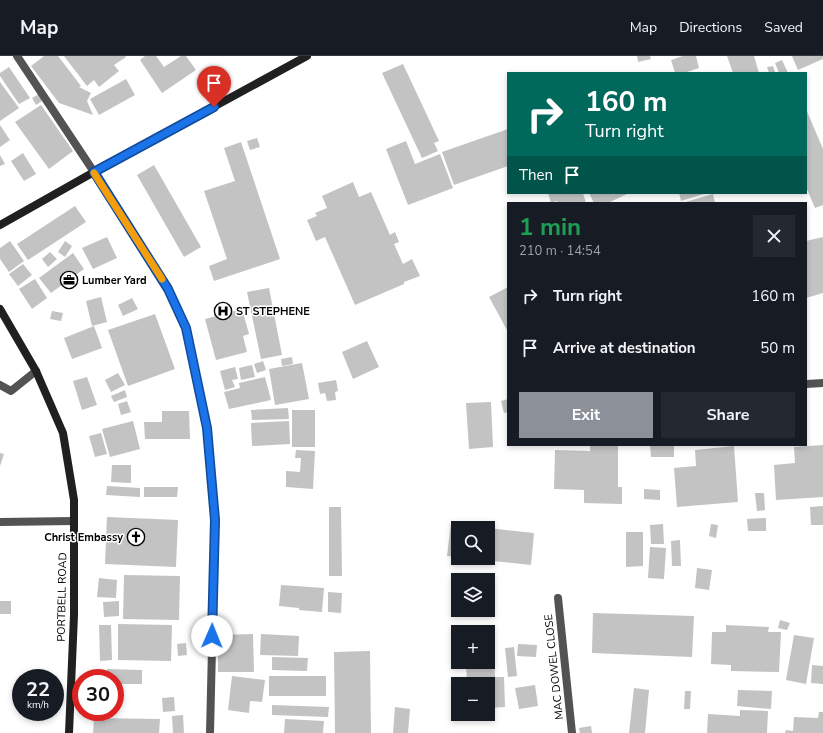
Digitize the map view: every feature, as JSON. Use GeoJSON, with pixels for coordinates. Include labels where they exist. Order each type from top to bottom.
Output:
{"type":"FeatureCollection","features":[{"type":"Feature","properties":{"kind":"main road"},"geometry":{"type":"LineString","coordinates":[[0,225],[307,56]]}},
{"type":"Feature","properties":{"kind":"main road","name":"PORTBELL ROAD"},"geometry":{"type":"LineString","coordinates":[[0,309],[36,371],[63,433],[74,500],[74,615],[69,733]]}},
{"type":"Feature","properties":{"kind":"street"},"geometry":{"type":"LineString","coordinates":[[17,56],[94,172],[168,289],[186,328],[207,428],[215,520],[210,733]]}},
{"type":"Feature","properties":{"kind":"street"},"geometry":{"type":"LineString","coordinates":[[0,385],[11,391],[36,371]]}},
{"type":"Feature","properties":{"kind":"street"},"geometry":{"type":"LineString","coordinates":[[807,384],[823,383]]}},
{"type":"Feature","properties":{"kind":"street"},"geometry":{"type":"LineString","coordinates":[[0,522],[74,521]]}},
{"type":"Feature","properties":{"kind":"street","name":"MAC DOWEL CLOSE"},"geometry":{"type":"LineString","coordinates":[[558,598],[572,733]]}},
{"type":"Feature","properties":{"kind":"building"},"geometry":{"type":"Polygon","coordinates":[[[44,56],[58,56],[81,86],[79,87],[91,93],[87,101],[93,115],[59,103],[31,66],[44,56]]]}},
{"type":"Feature","properties":{"kind":"building"},"geometry":{"type":"Polygon","coordinates":[[[64,56],[126,57],[114,65],[119,71],[99,87],[94,80],[87,86],[64,56]]]}},
{"type":"Feature","properties":{"kind":"building"},"geometry":{"type":"Polygon","coordinates":[[[145,56],[156,56],[164,67],[181,56],[186,56],[196,70],[162,93],[140,60],[145,56]]]}},
{"type":"Feature","properties":{"kind":"building"},"geometry":{"type":"Polygon","coordinates":[[[637,56],[650,56],[651,59],[638,62],[637,56]]]}},
{"type":"Feature","properties":{"kind":"building"},"geometry":{"type":"Polygon","coordinates":[[[683,56],[696,56],[699,68],[687,72],[675,72],[671,60],[683,56]]]}},
{"type":"Feature","properties":{"kind":"building"},"geometry":{"type":"Polygon","coordinates":[[[727,56],[754,56],[759,72],[733,72],[727,56]]]}},
{"type":"Feature","properties":{"kind":"building"},"geometry":{"type":"Polygon","coordinates":[[[792,56],[823,56],[823,59],[798,70],[792,56]]]}},
{"type":"Feature","properties":{"kind":"building"},"geometry":{"type":"Polygon","coordinates":[[[782,60],[788,72],[779,72],[775,63],[782,60]]]}},
{"type":"Feature","properties":{"kind":"building"},"geometry":{"type":"Polygon","coordinates":[[[403,64],[439,141],[434,143],[438,151],[422,158],[382,73],[403,64]]]}},
{"type":"Feature","properties":{"kind":"building"},"geometry":{"type":"Polygon","coordinates":[[[773,66],[775,72],[769,72],[767,67],[773,66]]]}},
{"type":"Feature","properties":{"kind":"building"},"geometry":{"type":"Polygon","coordinates":[[[9,67],[30,98],[19,104],[0,76],[0,73],[9,67]]]}},
{"type":"Feature","properties":{"kind":"building"},"geometry":{"type":"Polygon","coordinates":[[[126,79],[135,95],[99,115],[90,99],[126,79]]]}},
{"type":"Feature","properties":{"kind":"building"},"geometry":{"type":"Polygon","coordinates":[[[0,82],[19,108],[0,121],[0,82]]]}},
{"type":"Feature","properties":{"kind":"building"},"geometry":{"type":"Polygon","coordinates":[[[39,94],[42,101],[36,105],[32,98],[39,94]]]}},
{"type":"Feature","properties":{"kind":"building"},"geometry":{"type":"Polygon","coordinates":[[[41,105],[73,151],[49,169],[15,122],[41,105]]]}},
{"type":"Feature","properties":{"kind":"building"},"geometry":{"type":"Polygon","coordinates":[[[807,111],[823,149],[823,205],[815,208],[807,189],[807,111]]]}},
{"type":"Feature","properties":{"kind":"building"},"geometry":{"type":"Polygon","coordinates":[[[0,125],[10,140],[0,147],[0,125]]]}},
{"type":"Feature","properties":{"kind":"building"},"geometry":{"type":"Polygon","coordinates":[[[507,129],[507,166],[454,185],[442,152],[507,129]]]}},
{"type":"Feature","properties":{"kind":"building"},"geometry":{"type":"Polygon","coordinates":[[[257,138],[260,147],[250,150],[247,141],[257,138]]]}},
{"type":"Feature","properties":{"kind":"building"},"geometry":{"type":"Polygon","coordinates":[[[406,141],[415,164],[440,154],[453,188],[408,205],[386,149],[406,141]]]}},
{"type":"Feature","properties":{"kind":"building"},"geometry":{"type":"Polygon","coordinates":[[[241,142],[280,259],[214,281],[209,266],[227,259],[204,191],[235,181],[224,148],[241,142]]]}},
{"type":"Feature","properties":{"kind":"building"},"geometry":{"type":"Polygon","coordinates":[[[23,153],[36,174],[24,181],[11,161],[23,153]]]}},
{"type":"Feature","properties":{"kind":"building"},"geometry":{"type":"Polygon","coordinates":[[[0,155],[5,164],[0,166],[0,155]]]}},
{"type":"Feature","properties":{"kind":"building"},"geometry":{"type":"Polygon","coordinates":[[[154,165],[201,247],[184,257],[137,175],[154,165]]]}},
{"type":"Feature","properties":{"kind":"building"},"geometry":{"type":"Polygon","coordinates":[[[353,182],[359,197],[371,192],[390,235],[395,232],[399,242],[394,244],[403,264],[412,259],[420,276],[355,305],[325,237],[316,241],[307,220],[317,216],[315,213],[327,208],[322,196],[353,182]]]}},
{"type":"Feature","properties":{"kind":"building"},"geometry":{"type":"Polygon","coordinates":[[[548,194],[583,194],[586,202],[557,201],[551,202],[548,194]]]}},
{"type":"Feature","properties":{"kind":"building"},"geometry":{"type":"Polygon","coordinates":[[[590,194],[627,194],[610,202],[594,202],[590,194]]]}},
{"type":"Feature","properties":{"kind":"building"},"geometry":{"type":"Polygon","coordinates":[[[679,194],[704,194],[681,201],[679,194]]]}},
{"type":"Feature","properties":{"kind":"building"},"geometry":{"type":"Polygon","coordinates":[[[713,194],[715,202],[685,202],[713,194]]]}},
{"type":"Feature","properties":{"kind":"building"},"geometry":{"type":"Polygon","coordinates":[[[75,206],[86,222],[28,260],[17,244],[75,206]]]}},
{"type":"Feature","properties":{"kind":"building"},"geometry":{"type":"Polygon","coordinates":[[[107,237],[117,258],[93,269],[82,248],[107,237]]]}},
{"type":"Feature","properties":{"kind":"building"},"geometry":{"type":"Polygon","coordinates":[[[823,237],[823,293],[807,298],[807,241],[823,237]]]}},
{"type":"Feature","properties":{"kind":"building"},"geometry":{"type":"Polygon","coordinates":[[[10,241],[24,261],[9,272],[0,259],[0,248],[10,241]]]}},
{"type":"Feature","properties":{"kind":"building"},"geometry":{"type":"Polygon","coordinates":[[[65,241],[72,246],[65,257],[58,252],[65,241]]]}},
{"type":"Feature","properties":{"kind":"building"},"geometry":{"type":"Polygon","coordinates":[[[50,252],[57,259],[48,267],[42,259],[50,252]]]}},
{"type":"Feature","properties":{"kind":"building"},"geometry":{"type":"Polygon","coordinates":[[[73,253],[84,269],[51,293],[39,278],[73,253]]]}},
{"type":"Feature","properties":{"kind":"building"},"geometry":{"type":"Polygon","coordinates":[[[23,264],[32,275],[18,286],[9,274],[23,264]]]}},
{"type":"Feature","properties":{"kind":"building"},"geometry":{"type":"Polygon","coordinates":[[[35,279],[47,298],[32,309],[19,289],[35,279]]]}},
{"type":"Feature","properties":{"kind":"building"},"geometry":{"type":"Polygon","coordinates":[[[269,288],[282,355],[261,359],[247,292],[269,288]]]}},
{"type":"Feature","properties":{"kind":"building"},"geometry":{"type":"Polygon","coordinates":[[[507,288],[507,330],[489,297],[507,288]]]}},
{"type":"Feature","properties":{"kind":"building"},"geometry":{"type":"Polygon","coordinates":[[[101,297],[107,322],[92,326],[86,301],[101,297]]]}},
{"type":"Feature","properties":{"kind":"building"},"geometry":{"type":"Polygon","coordinates":[[[132,298],[138,309],[123,316],[118,305],[132,298]]]}},
{"type":"Feature","properties":{"kind":"building"},"geometry":{"type":"Polygon","coordinates":[[[242,309],[249,334],[243,336],[247,352],[216,360],[205,319],[242,309]]]}},
{"type":"Feature","properties":{"kind":"building"},"geometry":{"type":"Polygon","coordinates":[[[52,311],[63,313],[61,321],[50,319],[52,311]]]}},
{"type":"Feature","properties":{"kind":"building"},"geometry":{"type":"Polygon","coordinates":[[[155,314],[175,369],[128,386],[108,330],[155,314]]]}},
{"type":"Feature","properties":{"kind":"building"},"geometry":{"type":"Polygon","coordinates":[[[94,326],[102,348],[72,359],[64,338],[94,326]]]}},
{"type":"Feature","properties":{"kind":"building"},"geometry":{"type":"Polygon","coordinates":[[[367,341],[379,367],[353,379],[342,352],[367,341]]]}},
{"type":"Feature","properties":{"kind":"building"},"geometry":{"type":"Polygon","coordinates":[[[292,357],[293,364],[282,366],[281,359],[292,357]]]}},
{"type":"Feature","properties":{"kind":"building"},"geometry":{"type":"Polygon","coordinates":[[[263,361],[266,370],[257,373],[254,364],[263,361]]]}},
{"type":"Feature","properties":{"kind":"building"},"geometry":{"type":"Polygon","coordinates":[[[302,363],[309,399],[275,405],[269,369],[302,363]]]}},
{"type":"Feature","properties":{"kind":"building"},"geometry":{"type":"Polygon","coordinates":[[[252,365],[255,377],[241,380],[239,368],[252,365]]]}},
{"type":"Feature","properties":{"kind":"building"},"geometry":{"type":"Polygon","coordinates":[[[235,367],[238,379],[232,380],[235,387],[225,390],[220,371],[235,367]]]}},
{"type":"Feature","properties":{"kind":"building"},"geometry":{"type":"Polygon","coordinates":[[[118,373],[125,385],[111,392],[105,380],[118,373]]]}},
{"type":"Feature","properties":{"kind":"building"},"geometry":{"type":"Polygon","coordinates":[[[87,377],[97,405],[82,410],[73,381],[87,377]]]}},
{"type":"Feature","properties":{"kind":"building"},"geometry":{"type":"Polygon","coordinates":[[[265,377],[271,400],[229,409],[224,392],[240,388],[239,383],[265,377]]]}},
{"type":"Feature","properties":{"kind":"building"},"geometry":{"type":"Polygon","coordinates":[[[336,380],[338,391],[335,392],[336,400],[327,401],[325,393],[320,394],[318,383],[336,380]]]}},
{"type":"Feature","properties":{"kind":"building"},"geometry":{"type":"Polygon","coordinates":[[[125,390],[127,397],[114,402],[111,396],[125,390]]]}},
{"type":"Feature","properties":{"kind":"building"},"geometry":{"type":"Polygon","coordinates":[[[507,399],[507,412],[504,413],[501,401],[507,399]]]}},
{"type":"Feature","properties":{"kind":"building"},"geometry":{"type":"Polygon","coordinates":[[[127,401],[131,412],[121,415],[118,404],[127,401]]]}},
{"type":"Feature","properties":{"kind":"building"},"geometry":{"type":"Polygon","coordinates":[[[491,402],[493,447],[469,449],[466,403],[491,402]]]}},
{"type":"Feature","properties":{"kind":"building"},"geometry":{"type":"Polygon","coordinates":[[[288,408],[289,419],[252,420],[251,410],[288,408]]]}},
{"type":"Feature","properties":{"kind":"building"},"geometry":{"type":"Polygon","coordinates":[[[292,410],[315,410],[315,447],[292,447],[292,410]]]}},
{"type":"Feature","properties":{"kind":"building"},"geometry":{"type":"Polygon","coordinates":[[[162,411],[189,411],[190,439],[145,439],[144,422],[162,422],[162,411]]]}},
{"type":"Feature","properties":{"kind":"building"},"geometry":{"type":"Polygon","coordinates":[[[133,421],[140,449],[110,457],[102,429],[133,421]]]}},
{"type":"Feature","properties":{"kind":"building"},"geometry":{"type":"Polygon","coordinates":[[[289,421],[290,444],[252,446],[251,423],[289,421]]]}},
{"type":"Feature","properties":{"kind":"building"},"geometry":{"type":"Polygon","coordinates":[[[101,433],[107,454],[95,457],[89,436],[101,433]]]}},
{"type":"Feature","properties":{"kind":"building"},"geometry":{"type":"Polygon","coordinates":[[[823,445],[823,497],[776,500],[774,465],[795,463],[794,447],[823,445]]]}},
{"type":"Feature","properties":{"kind":"building"},"geometry":{"type":"Polygon","coordinates":[[[590,446],[618,446],[618,487],[622,487],[622,504],[584,503],[584,490],[554,489],[555,450],[590,451],[590,446]]]}},
{"type":"Feature","properties":{"kind":"building"},"geometry":{"type":"Polygon","coordinates":[[[650,446],[674,446],[674,457],[651,457],[650,446]]]}},
{"type":"Feature","properties":{"kind":"building"},"geometry":{"type":"Polygon","coordinates":[[[734,446],[738,502],[677,507],[674,468],[696,466],[695,450],[734,446]]]}},
{"type":"Feature","properties":{"kind":"building"},"geometry":{"type":"Polygon","coordinates":[[[296,450],[315,451],[313,489],[286,487],[286,471],[300,472],[301,458],[295,458],[296,450]]]}},
{"type":"Feature","properties":{"kind":"building"},"geometry":{"type":"Polygon","coordinates":[[[0,453],[4,454],[0,466],[0,453]]]}},
{"type":"Feature","properties":{"kind":"building"},"geometry":{"type":"Polygon","coordinates":[[[112,465],[131,465],[131,483],[111,482],[112,465]]]}},
{"type":"Feature","properties":{"kind":"building"},"geometry":{"type":"Polygon","coordinates":[[[107,486],[140,488],[140,497],[106,495],[107,486]]]}},
{"type":"Feature","properties":{"kind":"building"},"geometry":{"type":"Polygon","coordinates":[[[144,487],[178,487],[177,497],[144,497],[144,487]]]}},
{"type":"Feature","properties":{"kind":"building"},"geometry":{"type":"Polygon","coordinates":[[[644,489],[660,490],[660,500],[644,499],[644,489]]]}},
{"type":"Feature","properties":{"kind":"building"},"geometry":{"type":"Polygon","coordinates":[[[755,493],[764,493],[765,510],[757,511],[755,493]]]}},
{"type":"Feature","properties":{"kind":"building"},"geometry":{"type":"Polygon","coordinates":[[[823,506],[823,525],[811,525],[810,507],[823,506]]]}},
{"type":"Feature","properties":{"kind":"building"},"geometry":{"type":"Polygon","coordinates":[[[329,507],[341,507],[342,576],[329,576],[329,507]]]}},
{"type":"Feature","properties":{"kind":"building"},"geometry":{"type":"Polygon","coordinates":[[[107,517],[178,520],[176,567],[105,564],[107,517]]]}},
{"type":"Feature","properties":{"kind":"building"},"geometry":{"type":"Polygon","coordinates":[[[766,518],[766,531],[748,531],[747,519],[766,518]]]}},
{"type":"Feature","properties":{"kind":"building"},"geometry":{"type":"Polygon","coordinates":[[[451,524],[451,556],[447,556],[451,524]]]}},
{"type":"Feature","properties":{"kind":"building"},"geometry":{"type":"Polygon","coordinates":[[[663,524],[664,544],[651,544],[650,525],[663,524]]]}},
{"type":"Feature","properties":{"kind":"building"},"geometry":{"type":"Polygon","coordinates":[[[711,524],[718,525],[716,538],[709,536],[711,524]]]}},
{"type":"Feature","properties":{"kind":"building"},"geometry":{"type":"Polygon","coordinates":[[[495,529],[534,533],[531,565],[495,561],[495,529]]]}},
{"type":"Feature","properties":{"kind":"building"},"geometry":{"type":"Polygon","coordinates":[[[626,532],[643,532],[643,566],[626,567],[626,532]]]}},
{"type":"Feature","properties":{"kind":"building"},"geometry":{"type":"Polygon","coordinates":[[[680,540],[681,566],[672,566],[671,541],[680,540]]]}},
{"type":"Feature","properties":{"kind":"building"},"geometry":{"type":"Polygon","coordinates":[[[650,547],[666,548],[664,579],[648,578],[650,547]]]}},
{"type":"Feature","properties":{"kind":"building"},"geometry":{"type":"Polygon","coordinates":[[[697,568],[712,570],[709,590],[695,588],[697,568]]]}},
{"type":"Feature","properties":{"kind":"building"},"geometry":{"type":"Polygon","coordinates":[[[124,575],[180,576],[179,620],[123,619],[124,575]]]}},
{"type":"Feature","properties":{"kind":"building"},"geometry":{"type":"Polygon","coordinates":[[[99,578],[117,580],[116,598],[97,597],[99,578]]]}},
{"type":"Feature","properties":{"kind":"building"},"geometry":{"type":"Polygon","coordinates":[[[281,585],[324,588],[322,612],[279,606],[281,585]]]}},
{"type":"Feature","properties":{"kind":"building"},"geometry":{"type":"Polygon","coordinates":[[[328,592],[342,593],[341,613],[328,612],[328,592]]]}},
{"type":"Feature","properties":{"kind":"building"},"geometry":{"type":"Polygon","coordinates":[[[0,601],[11,601],[11,614],[0,614],[0,601]]]}},
{"type":"Feature","properties":{"kind":"building"},"geometry":{"type":"Polygon","coordinates":[[[119,601],[119,616],[104,617],[103,602],[119,601]]]}},
{"type":"Feature","properties":{"kind":"building"},"geometry":{"type":"Polygon","coordinates":[[[593,613],[694,616],[692,657],[592,653],[593,613]]]}},
{"type":"Feature","properties":{"kind":"building"},"geometry":{"type":"Polygon","coordinates":[[[780,620],[790,623],[787,630],[778,628],[780,620]]]}},
{"type":"Feature","properties":{"kind":"building"},"geometry":{"type":"Polygon","coordinates":[[[118,624],[172,625],[171,661],[118,660],[118,624]]]}},
{"type":"Feature","properties":{"kind":"building"},"geometry":{"type":"Polygon","coordinates":[[[99,625],[111,625],[112,660],[100,661],[99,625]]]}},
{"type":"Feature","properties":{"kind":"building"},"geometry":{"type":"Polygon","coordinates":[[[726,625],[769,627],[768,632],[781,632],[779,672],[731,671],[731,665],[711,664],[712,632],[726,632],[726,625]]]}},
{"type":"Feature","properties":{"kind":"building"},"geometry":{"type":"Polygon","coordinates":[[[253,634],[254,672],[218,672],[218,635],[253,634]]]}},
{"type":"Feature","properties":{"kind":"building"},"geometry":{"type":"Polygon","coordinates":[[[261,634],[299,636],[298,656],[260,655],[261,634]]]}},
{"type":"Feature","properties":{"kind":"building"},"geometry":{"type":"Polygon","coordinates":[[[794,635],[814,638],[806,684],[786,680],[794,635]]]}},
{"type":"Feature","properties":{"kind":"building"},"geometry":{"type":"Polygon","coordinates":[[[186,643],[187,655],[178,656],[177,644],[186,643]]]}},
{"type":"Feature","properties":{"kind":"building"},"geometry":{"type":"Polygon","coordinates":[[[518,644],[537,645],[536,657],[517,656],[518,644]]]}},
{"type":"Feature","properties":{"kind":"building"},"geometry":{"type":"Polygon","coordinates":[[[514,647],[517,676],[508,677],[505,648],[514,647]]]}},
{"type":"Feature","properties":{"kind":"building"},"geometry":{"type":"Polygon","coordinates":[[[370,651],[371,733],[335,733],[334,652],[370,651]]]}},
{"type":"Feature","properties":{"kind":"building"},"geometry":{"type":"Polygon","coordinates":[[[272,657],[308,658],[307,671],[272,670],[272,657]]]}},
{"type":"Feature","properties":{"kind":"building"},"geometry":{"type":"Polygon","coordinates":[[[812,665],[823,666],[823,684],[811,683],[812,665]]]}},
{"type":"Feature","properties":{"kind":"building"},"geometry":{"type":"Polygon","coordinates":[[[124,669],[142,670],[142,684],[124,684],[124,669]]]}},
{"type":"Feature","properties":{"kind":"building"},"geometry":{"type":"Polygon","coordinates":[[[466,669],[495,669],[495,677],[467,677],[466,669]]]}},
{"type":"Feature","properties":{"kind":"building"},"geometry":{"type":"Polygon","coordinates":[[[232,676],[265,680],[262,702],[250,701],[249,713],[228,710],[232,676]]]}},
{"type":"Feature","properties":{"kind":"building"},"geometry":{"type":"Polygon","coordinates":[[[269,676],[326,676],[326,696],[269,696],[269,676]]]}},
{"type":"Feature","properties":{"kind":"building"},"geometry":{"type":"Polygon","coordinates":[[[495,677],[504,677],[505,707],[495,708],[495,677]]]}},
{"type":"Feature","properties":{"kind":"building"},"geometry":{"type":"Polygon","coordinates":[[[535,685],[538,706],[519,709],[515,688],[535,685]]]}},
{"type":"Feature","properties":{"kind":"building"},"geometry":{"type":"Polygon","coordinates":[[[634,688],[649,690],[645,733],[629,733],[634,688]]]}},
{"type":"Feature","properties":{"kind":"building"},"geometry":{"type":"Polygon","coordinates":[[[738,690],[772,691],[771,709],[737,706],[738,690]]]}},
{"type":"Feature","properties":{"kind":"building"},"geometry":{"type":"Polygon","coordinates":[[[685,691],[691,691],[690,709],[684,709],[685,691]]]}},
{"type":"Feature","properties":{"kind":"building"},"geometry":{"type":"Polygon","coordinates":[[[174,697],[175,711],[163,712],[162,698],[174,697]]]}},
{"type":"Feature","properties":{"kind":"building"},"geometry":{"type":"Polygon","coordinates":[[[272,705],[329,707],[328,717],[272,715],[272,705]]]}},
{"type":"Feature","properties":{"kind":"building"},"geometry":{"type":"Polygon","coordinates":[[[395,707],[410,709],[408,733],[393,733],[395,707]]]}},
{"type":"Feature","properties":{"kind":"building"},"geometry":{"type":"Polygon","coordinates":[[[740,710],[768,711],[767,733],[707,733],[708,714],[740,716],[740,710]]]}},
{"type":"Feature","properties":{"kind":"building"},"geometry":{"type":"Polygon","coordinates":[[[819,712],[823,712],[823,733],[785,733],[786,730],[793,731],[794,717],[818,718],[819,712]]]}},
{"type":"Feature","properties":{"kind":"building"},"geometry":{"type":"Polygon","coordinates":[[[183,715],[184,733],[173,733],[172,716],[183,715]]]}},
{"type":"Feature","properties":{"kind":"building"},"geometry":{"type":"Polygon","coordinates":[[[124,718],[160,719],[159,733],[93,733],[94,721],[124,721],[124,718]]]}},
{"type":"Feature","properties":{"kind":"building"},"geometry":{"type":"Polygon","coordinates":[[[285,719],[324,721],[323,733],[284,733],[285,719]]]}},
{"type":"Feature","properties":{"kind":"building"},"geometry":{"type":"Polygon","coordinates":[[[591,726],[592,733],[580,733],[579,728],[591,726]]]}},
{"type":"Feature","properties":{"kind":"slow traffic"},"geometry":{"type":"LineString","coordinates":[[94,173],[162,279]]}},
{"type":"Feature","properties":{"kind":"place","name":"Lumber Yard"},"geometry":{"type":"Point","coordinates":[69,280]}},
{"type":"Feature","properties":{"kind":"place","name":"ST STEPHENE"},"geometry":{"type":"Point","coordinates":[223,311]}},
{"type":"Feature","properties":{"kind":"place","name":"Christ Embassy"},"geometry":{"type":"Point","coordinates":[136,537]}},
{"type":"Feature","properties":{"kind":"route"},"geometry":{"type":"LineString","coordinates":[[212,636],[215,520],[207,428],[186,328],[168,289],[94,172],[214,107]]}}]}
